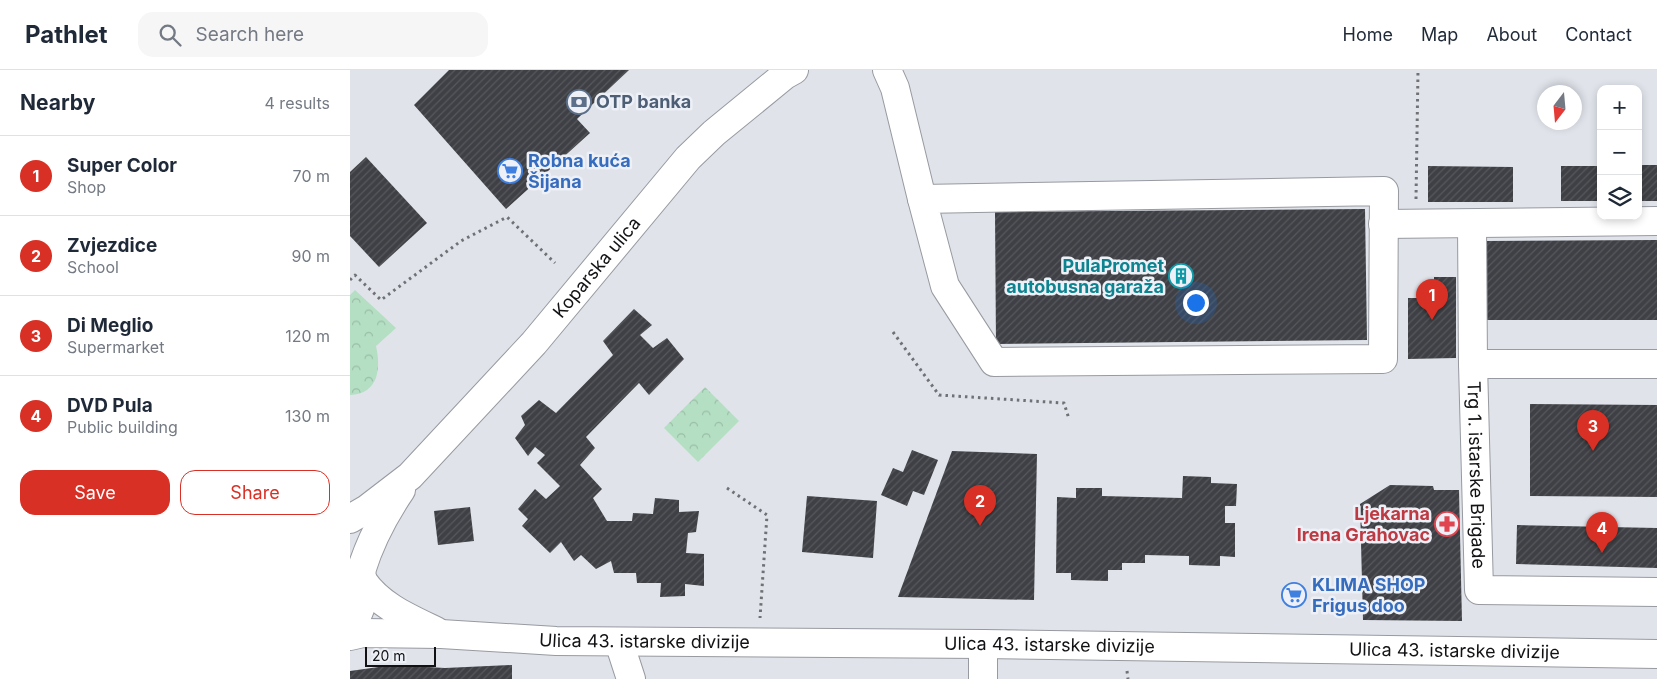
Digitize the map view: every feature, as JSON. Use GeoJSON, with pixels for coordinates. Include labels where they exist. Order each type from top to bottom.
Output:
{"type":"FeatureCollection","features":[{"type":"Feature","properties":{"kind":"main road","name":"Koparska ulica"},"geometry":{"type":"LineString","coordinates":[[350,519],[367,509],[410,476],[534,343],[688,158],[714,133],[785,75],[794,70]]}},
{"type":"Feature","properties":{"kind":"main road"},"geometry":{"type":"LineString","coordinates":[[887,70],[895,88],[922,199],[945,286],[994,362],[1383,359],[1384,192],[922,199]]}},
{"type":"Feature","properties":{"kind":"main road"},"geometry":{"type":"LineString","coordinates":[[1383,224],[1657,221]]}},
{"type":"Feature","properties":{"kind":"main road"},"geometry":{"type":"LineString","coordinates":[[1472,224],[1473,364]]}},
{"type":"Feature","properties":{"kind":"main road","name":"Trg 1. istarske Brigade"},"geometry":{"type":"LineString","coordinates":[[1657,364],[1473,364],[1479,590],[1657,592]]}},
{"type":"Feature","properties":{"kind":"main road","name":"Koparska ulica"},"geometry":{"type":"LineString","coordinates":[[350,626],[361,608],[363,598],[358,568],[385,514],[410,476]]}},
{"type":"Feature","properties":{"kind":"main road","name":"Ulica 43. istarske divizije"},"geometry":{"type":"LineString","coordinates":[[358,568],[370,592],[388,606],[441,634]]}},
{"type":"Feature","properties":{"kind":"main road","name":"Ulica 43. istarske divizije"},"geometry":{"type":"LineString","coordinates":[[350,636],[364,633],[441,634],[556,641],[983,644],[1657,654]]}},
{"type":"Feature","properties":{"kind":"main road"},"geometry":{"type":"LineString","coordinates":[[619,642],[631,679]]}},
{"type":"Feature","properties":{"kind":"main road"},"geometry":{"type":"LineString","coordinates":[[983,644],[983,679]]}},
{"type":"Feature","properties":{"kind":"path"},"geometry":{"type":"LineString","coordinates":[[1416,224],[1418,70]]}},
{"type":"Feature","properties":{"kind":"path"},"geometry":{"type":"LineString","coordinates":[[350,280],[355,275],[381,300],[461,241],[507,217],[555,263]]}},
{"type":"Feature","properties":{"kind":"path"},"geometry":{"type":"LineString","coordinates":[[894,332],[940,395],[1064,404],[1069,419]]}},
{"type":"Feature","properties":{"kind":"path"},"geometry":{"type":"LineString","coordinates":[[727,488],[767,515],[758,642]]}},
{"type":"Feature","properties":{"kind":"green space"},"geometry":{"type":"Polygon","coordinates":[[[355,290],[396,328],[376,346],[378,371],[372,385],[360,394],[350,395],[350,295],[355,290]]]}},
{"type":"Feature","properties":{"kind":"green space"},"geometry":{"type":"Polygon","coordinates":[[[705,387],[739,421],[698,462],[664,428],[705,387]]]}},
{"type":"Feature","properties":{"kind":"building","name":"Robna kuća Šijana"},"geometry":{"type":"Polygon","coordinates":[[[449,70],[629,70],[577,119],[590,133],[506,209],[414,105],[449,70]]]}},
{"type":"Feature","properties":{"kind":"building"},"geometry":{"type":"Polygon","coordinates":[[[366,157],[427,223],[379,267],[350,236],[350,172],[366,157]]]}},
{"type":"Feature","properties":{"kind":"building"},"geometry":{"type":"Polygon","coordinates":[[[1642,165],[1657,165],[1657,201],[1642,201],[1642,165]]]}},
{"type":"Feature","properties":{"kind":"building"},"geometry":{"type":"Polygon","coordinates":[[[1428,166],[1513,167],[1513,202],[1428,202],[1428,166]]]}},
{"type":"Feature","properties":{"kind":"building"},"geometry":{"type":"Polygon","coordinates":[[[1561,166],[1597,166],[1597,201],[1561,201],[1561,166]]]}},
{"type":"Feature","properties":{"kind":"building","name":"PulaPromet autobusna garaža"},"geometry":{"type":"Polygon","coordinates":[[[1365,209],[1367,340],[996,344],[995,212],[1365,209]]]}},
{"type":"Feature","properties":{"kind":"building"},"geometry":{"type":"Polygon","coordinates":[[[1657,240],[1657,320],[1486,320],[1486,241],[1657,240]]]}},
{"type":"Feature","properties":{"kind":"building"},"geometry":{"type":"Polygon","coordinates":[[[1434,277],[1456,277],[1456,358],[1408,359],[1408,298],[1434,298],[1434,277]]]}},
{"type":"Feature","properties":{"kind":"building"},"geometry":{"type":"Polygon","coordinates":[[[634,309],[652,325],[640,335],[653,348],[667,338],[684,359],[649,395],[639,383],[586,437],[595,448],[580,465],[602,489],[593,498],[607,521],[632,521],[633,513],[653,514],[655,498],[679,500],[679,512],[699,511],[696,532],[688,533],[686,553],[704,554],[704,586],[685,584],[685,596],[660,597],[661,583],[637,583],[636,573],[614,573],[611,561],[596,569],[581,555],[574,561],[561,542],[550,553],[522,526],[528,519],[518,509],[535,489],[546,499],[560,486],[537,463],[545,455],[535,447],[528,456],[515,438],[525,425],[521,416],[539,400],[556,413],[613,355],[603,341],[634,309]]]}},
{"type":"Feature","properties":{"kind":"building"},"geometry":{"type":"Polygon","coordinates":[[[1530,404],[1657,405],[1657,497],[1530,496],[1530,404]]]}},
{"type":"Feature","properties":{"kind":"building"},"geometry":{"type":"Polygon","coordinates":[[[912,450],[938,460],[924,495],[913,491],[907,506],[881,495],[893,468],[903,472],[912,450]]]}},
{"type":"Feature","properties":{"kind":"building"},"geometry":{"type":"Polygon","coordinates":[[[952,451],[1037,454],[1034,600],[898,597],[952,451]]]}},
{"type":"Feature","properties":{"kind":"building"},"geometry":{"type":"Polygon","coordinates":[[[1183,476],[1211,477],[1211,483],[1237,484],[1236,506],[1225,506],[1225,523],[1235,523],[1235,557],[1220,556],[1220,566],[1189,565],[1189,556],[1145,555],[1145,563],[1122,563],[1122,570],[1108,570],[1108,581],[1071,580],[1071,573],[1056,573],[1057,497],[1076,498],[1076,488],[1102,488],[1102,496],[1182,498],[1183,476]]]}},
{"type":"Feature","properties":{"kind":"building"},"geometry":{"type":"Polygon","coordinates":[[[1390,485],[1433,486],[1434,490],[1459,490],[1462,621],[1363,620],[1360,504],[1390,485]]]}},
{"type":"Feature","properties":{"kind":"building"},"geometry":{"type":"Polygon","coordinates":[[[807,496],[877,501],[873,558],[802,552],[807,496]]]}},
{"type":"Feature","properties":{"kind":"building"},"geometry":{"type":"Polygon","coordinates":[[[470,507],[474,541],[438,545],[434,511],[470,507]]]}},
{"type":"Feature","properties":{"kind":"building"},"geometry":{"type":"Polygon","coordinates":[[[1517,525],[1657,528],[1657,568],[1516,564],[1517,525]]]}},
{"type":"Feature","properties":{"kind":"building"},"geometry":{"type":"Polygon","coordinates":[[[393,665],[445,668],[512,665],[512,679],[350,679],[350,671],[393,665]]]}},
{"type":"Feature","properties":{"kind":"place","name":"OTP banka"},"geometry":{"type":"Point","coordinates":[579,102]}},
{"type":"Feature","properties":{"kind":"place","name":"Robna kuća Šijana"},"geometry":{"type":"Point","coordinates":[510,171]}},
{"type":"Feature","properties":{"kind":"place","name":"PulaPromet autobusna garaža"},"geometry":{"type":"Point","coordinates":[1181,276]}},
{"type":"Feature","properties":{"kind":"place","name":"Super Color"},"geometry":{"type":"Point","coordinates":[1432,320]}},
{"type":"Feature","properties":{"kind":"place","name":"Di Meglio"},"geometry":{"type":"Point","coordinates":[1593,451]}},
{"type":"Feature","properties":{"kind":"place","name":"Ljekarna Irena Grahovac"},"geometry":{"type":"Point","coordinates":[1447,524]}},
{"type":"Feature","properties":{"kind":"place","name":"Zvjezdice"},"geometry":{"type":"Point","coordinates":[980,526]}},
{"type":"Feature","properties":{"kind":"place","name":"DVD Pula"},"geometry":{"type":"Point","coordinates":[1602,553]}},
{"type":"Feature","properties":{"kind":"place","name":"KLIMA SHOP Frigus doo"},"geometry":{"type":"Point","coordinates":[1294,595]}}]}
